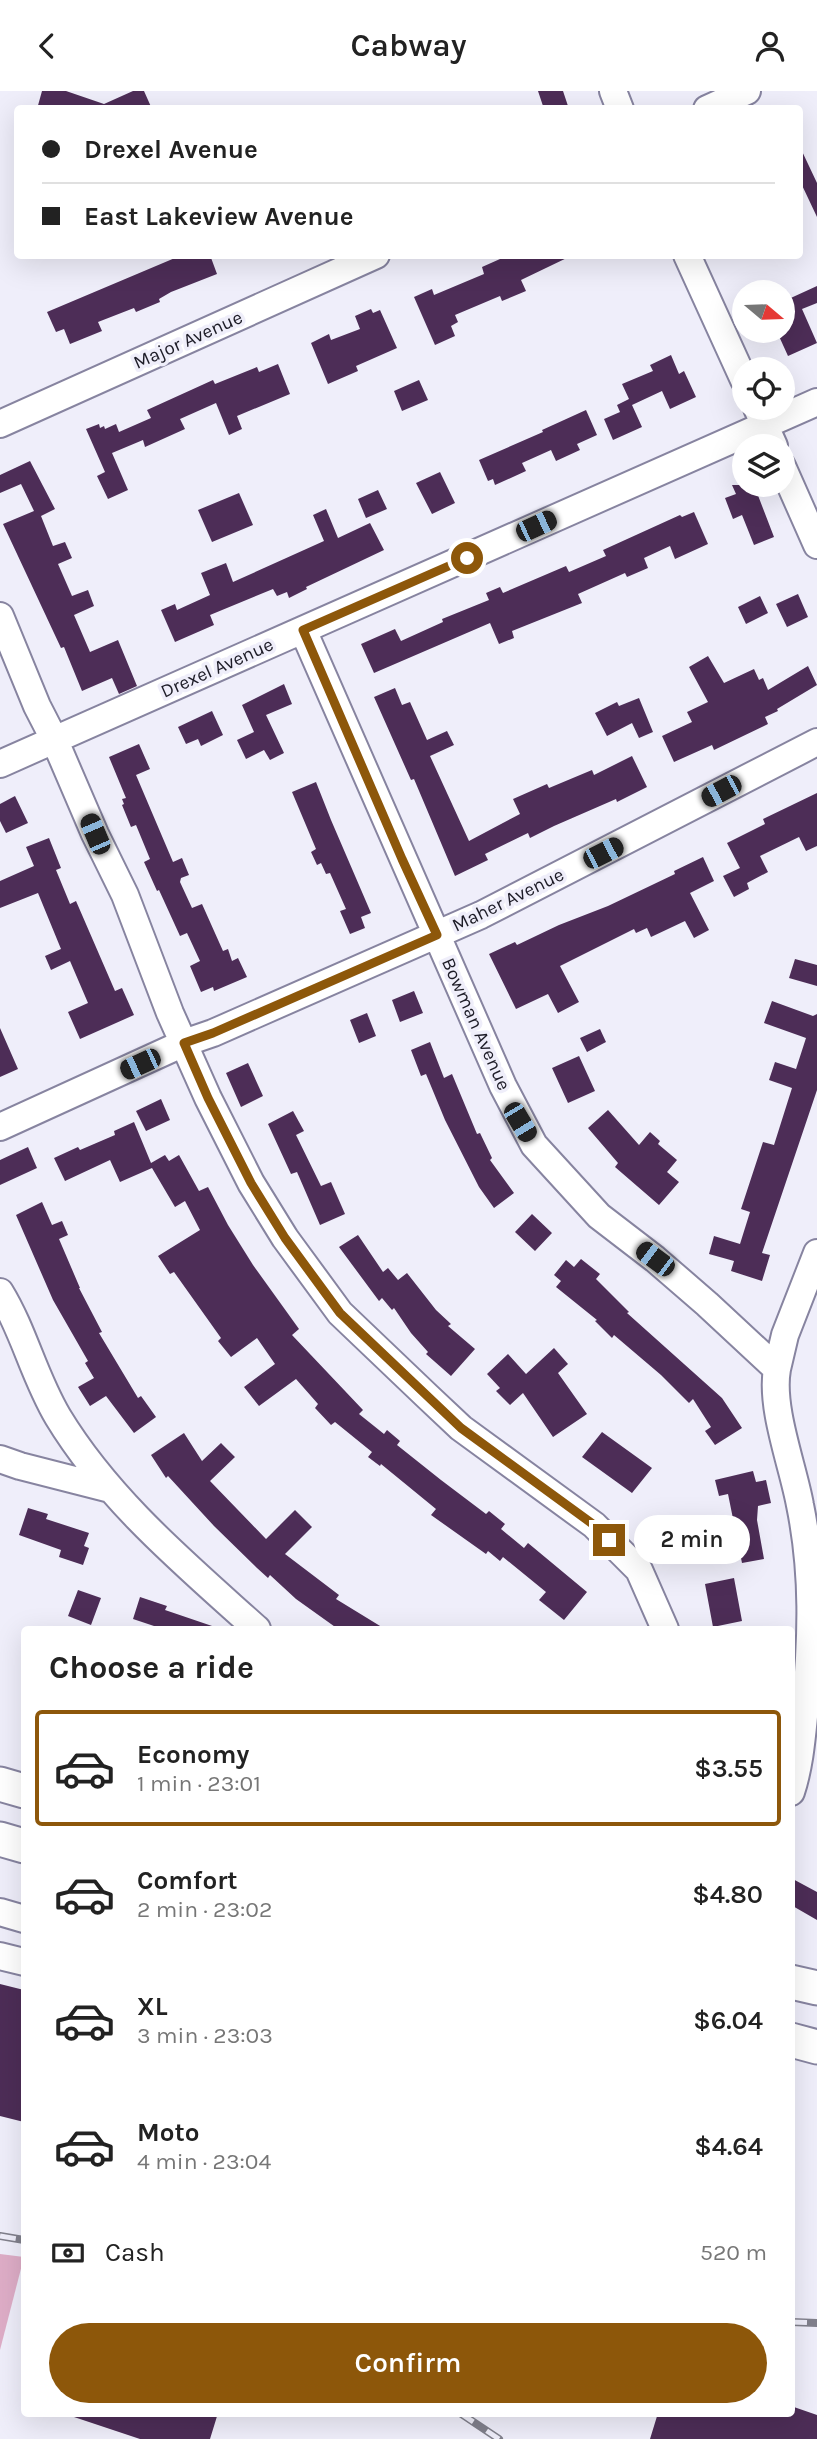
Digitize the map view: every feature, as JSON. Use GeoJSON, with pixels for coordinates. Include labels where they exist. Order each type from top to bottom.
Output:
{"type":"FeatureCollection","features":[{"type":"Feature","properties":{"kind":"main road"},"geometry":{"type":"LineString","coordinates":[[0,1784],[21,1790]]}},
{"type":"Feature","properties":{"kind":"main road"},"geometry":{"type":"LineString","coordinates":[[0,1839],[21,1845]]}},
{"type":"Feature","properties":{"kind":"main road"},"geometry":{"type":"LineString","coordinates":[[795,1980],[817,1981]]}},
{"type":"Feature","properties":{"kind":"main road"},"geometry":{"type":"LineString","coordinates":[[795,1981],[817,1988]]}},
{"type":"Feature","properties":{"kind":"main road"},"geometry":{"type":"LineString","coordinates":[[795,2041],[817,2047]]}},
{"type":"Feature","properties":{"kind":"street"},"geometry":{"type":"LineString","coordinates":[[716,105],[747,91]]}},
{"type":"Feature","properties":{"kind":"street","name":"Major Avenue"},"geometry":{"type":"LineString","coordinates":[[0,424],[367,259]]}},
{"type":"Feature","properties":{"kind":"street"},"geometry":{"type":"LineString","coordinates":[[689,259],[734,357]]}},
{"type":"Feature","properties":{"kind":"street","name":"Drexel Avenue"},"geometry":{"type":"LineString","coordinates":[[0,764],[817,402]]}},
{"type":"Feature","properties":{"kind":"street"},"geometry":{"type":"LineString","coordinates":[[795,495],[817,545]]}},
{"type":"Feature","properties":{"kind":"street"},"geometry":{"type":"LineString","coordinates":[[0,616],[37,706],[125,895],[170,1013],[208,1098],[251,1183],[285,1238],[340,1313],[461,1428],[594,1525],[639,1570],[664,1626]]}},
{"type":"Feature","properties":{"kind":"street","name":"Bowman Avenue"},"geometry":{"type":"LineString","coordinates":[[303,630],[503,1086],[534,1145],[599,1216],[708,1304],[777,1369]]}},
{"type":"Feature","properties":{"kind":"street","name":"Maher Avenue"},"geometry":{"type":"LineString","coordinates":[[0,1127],[184,1043],[213,1033],[481,915],[817,742]]}},
{"type":"Feature","properties":{"kind":"street"},"geometry":{"type":"LineString","coordinates":[[795,1770],[809,1668],[812,1615],[810,1571],[801,1506],[775,1390],[785,1335],[817,1253]]}},
{"type":"Feature","properties":{"kind":"street"},"geometry":{"type":"LineString","coordinates":[[0,1292],[13,1314],[48,1399],[89,1462],[110,1489],[156,1537],[254,1626]]}},
{"type":"Feature","properties":{"kind":"street"},"geometry":{"type":"LineString","coordinates":[[0,1459],[110,1489]]}},
{"type":"Feature","properties":{"kind":"street"},"geometry":{"type":"LineString","coordinates":[[0,1956],[21,1961]]}},
{"type":"Feature","properties":{"kind":"shaded area"},"geometry":{"type":"Polygon","coordinates":[[[0,2254],[21,2257],[21,2269],[0,2350],[0,2254]]]}},
{"type":"Feature","properties":{"kind":"building"},"geometry":{"type":"Polygon","coordinates":[[[42,91],[66,91],[104,104],[133,91],[144,91],[150,105],[38,105],[42,91]]]}},
{"type":"Feature","properties":{"kind":"building"},"geometry":{"type":"Polygon","coordinates":[[[538,91],[563,91],[568,105],[543,105],[538,91]]]}},
{"type":"Feature","properties":{"kind":"building"},"geometry":{"type":"Polygon","coordinates":[[[803,153],[817,183],[817,217],[803,187],[803,153]]]}},
{"type":"Feature","properties":{"kind":"building"},"geometry":{"type":"Polygon","coordinates":[[[173,259],[211,259],[217,274],[171,292],[159,299],[160,302],[136,312],[134,308],[98,322],[102,331],[70,344],[64,329],[56,332],[47,312],[173,259]]]}},
{"type":"Feature","properties":{"kind":"building"},"geometry":{"type":"Polygon","coordinates":[[[500,259],[565,259],[521,280],[526,291],[502,301],[500,296],[455,315],[458,322],[451,326],[455,336],[435,345],[414,297],[432,289],[434,295],[484,274],[482,267],[500,259]]]}},
{"type":"Feature","properties":{"kind":"building"},"geometry":{"type":"Polygon","coordinates":[[[817,286],[817,303],[802,309],[817,343],[788,356],[782,343],[795,343],[795,296],[817,286]]]}},
{"type":"Feature","properties":{"kind":"building"},"geometry":{"type":"Polygon","coordinates":[[[371,309],[373,313],[380,310],[397,348],[356,366],[358,371],[328,384],[311,343],[329,334],[331,340],[360,329],[355,316],[371,309]]]}},
{"type":"Feature","properties":{"kind":"building"},"geometry":{"type":"Polygon","coordinates":[[[671,355],[679,374],[684,371],[696,397],[670,409],[662,391],[632,405],[642,427],[613,440],[604,419],[620,412],[617,405],[629,399],[622,384],[653,371],[650,365],[671,355]]]}},
{"type":"Feature","properties":{"kind":"building"},"geometry":{"type":"Polygon","coordinates":[[[278,364],[290,394],[237,416],[242,429],[229,435],[216,403],[180,419],[185,429],[145,447],[143,440],[112,453],[128,490],[108,499],[97,476],[105,472],[86,429],[99,424],[100,428],[104,426],[105,429],[116,424],[119,432],[151,418],[147,410],[213,380],[215,384],[257,367],[259,372],[278,364]]]}},
{"type":"Feature","properties":{"kind":"building"},"geometry":{"type":"Polygon","coordinates":[[[419,380],[428,400],[402,411],[394,391],[419,380]]]}},
{"type":"Feature","properties":{"kind":"building"},"geometry":{"type":"Polygon","coordinates":[[[586,410],[597,435],[577,444],[580,450],[556,461],[551,450],[522,463],[526,471],[495,485],[493,479],[488,481],[479,460],[586,410]]]}},
{"type":"Feature","properties":{"kind":"building"},"geometry":{"type":"Polygon","coordinates":[[[30,461],[55,509],[41,516],[53,546],[65,542],[72,558],[58,564],[72,596],[88,590],[94,606],[74,615],[90,652],[118,640],[137,686],[119,694],[112,678],[82,691],[64,647],[61,648],[3,524],[34,511],[21,484],[0,493],[0,475],[30,461]]]}},
{"type":"Feature","properties":{"kind":"building"},"geometry":{"type":"Polygon","coordinates":[[[440,472],[455,503],[432,514],[416,483],[440,472]]]}},
{"type":"Feature","properties":{"kind":"building"},"geometry":{"type":"Polygon","coordinates":[[[378,490],[387,509],[366,518],[358,499],[378,490]]]}},
{"type":"Feature","properties":{"kind":"building"},"geometry":{"type":"Polygon","coordinates":[[[239,493],[253,525],[212,542],[198,510],[239,493]]]}},
{"type":"Feature","properties":{"kind":"building"},"geometry":{"type":"Polygon","coordinates":[[[732,495],[759,497],[774,537],[754,545],[742,515],[733,519],[725,498],[732,495]]]}},
{"type":"Feature","properties":{"kind":"building"},"geometry":{"type":"Polygon","coordinates":[[[326,509],[338,538],[370,523],[384,550],[306,587],[307,589],[289,598],[287,592],[277,596],[273,589],[210,615],[214,625],[175,642],[161,610],[175,604],[177,610],[210,595],[201,573],[226,563],[233,582],[324,541],[313,515],[326,509]]]}},
{"type":"Feature","properties":{"kind":"building"},"geometry":{"type":"Polygon","coordinates":[[[694,512],[708,544],[675,559],[670,546],[644,558],[648,568],[627,577],[625,573],[578,594],[582,603],[512,631],[514,638],[499,644],[490,623],[374,673],[361,644],[395,629],[401,641],[443,622],[442,619],[489,600],[486,593],[500,587],[503,593],[566,566],[569,572],[606,556],[603,550],[680,515],[682,517],[694,512]]]}},
{"type":"Feature","properties":{"kind":"building"},"geometry":{"type":"Polygon","coordinates":[[[798,594],[808,617],[787,627],[776,604],[798,594]]]}},
{"type":"Feature","properties":{"kind":"building"},"geometry":{"type":"Polygon","coordinates":[[[760,596],[768,613],[746,624],[738,607],[760,596]]]}},
{"type":"Feature","properties":{"kind":"building"},"geometry":{"type":"Polygon","coordinates":[[[708,656],[724,683],[754,669],[759,680],[763,678],[768,690],[808,666],[817,685],[765,717],[768,724],[714,750],[712,745],[674,762],[662,736],[692,722],[687,712],[708,702],[689,667],[708,656]]]}},
{"type":"Feature","properties":{"kind":"building"},"geometry":{"type":"Polygon","coordinates":[[[284,684],[292,704],[266,715],[284,753],[270,760],[264,750],[246,759],[237,740],[254,732],[242,705],[284,684]]]}},
{"type":"Feature","properties":{"kind":"building"},"geometry":{"type":"Polygon","coordinates":[[[395,688],[402,705],[410,702],[427,740],[447,731],[454,745],[430,756],[469,841],[520,814],[513,799],[547,784],[549,788],[592,770],[594,775],[632,756],[647,787],[530,838],[528,833],[485,854],[488,860],[455,876],[414,779],[411,780],[374,697],[395,688]]]}},
{"type":"Feature","properties":{"kind":"building"},"geometry":{"type":"Polygon","coordinates":[[[639,698],[653,732],[639,738],[632,723],[607,736],[595,713],[617,702],[619,706],[639,698]]]}},
{"type":"Feature","properties":{"kind":"building"},"geometry":{"type":"Polygon","coordinates":[[[212,711],[223,735],[201,746],[198,739],[186,744],[178,727],[212,711]]]}},
{"type":"Feature","properties":{"kind":"building"},"geometry":{"type":"Polygon","coordinates":[[[139,744],[150,769],[136,775],[173,862],[182,858],[189,875],[181,878],[180,882],[192,908],[202,904],[223,951],[228,949],[232,961],[238,958],[247,977],[214,991],[213,987],[201,992],[190,966],[200,961],[187,933],[180,936],[159,890],[157,891],[144,862],[150,859],[136,825],[131,827],[122,805],[122,799],[126,798],[109,757],[139,744]]]}},
{"type":"Feature","properties":{"kind":"building"},"geometry":{"type":"Polygon","coordinates":[[[316,782],[371,913],[361,917],[365,928],[350,934],[340,911],[346,909],[330,873],[326,874],[321,863],[317,865],[311,852],[316,849],[292,792],[316,782]]]}},
{"type":"Feature","properties":{"kind":"building"},"geometry":{"type":"Polygon","coordinates":[[[817,793],[817,846],[806,851],[799,837],[760,856],[768,872],[747,883],[749,889],[734,897],[723,876],[740,868],[727,843],[765,824],[763,819],[817,793]]]}},
{"type":"Feature","properties":{"kind":"building"},"geometry":{"type":"Polygon","coordinates":[[[15,796],[28,823],[6,833],[0,821],[0,804],[15,796]]]}},
{"type":"Feature","properties":{"kind":"building"},"geometry":{"type":"Polygon","coordinates":[[[49,838],[61,868],[56,870],[70,904],[76,901],[115,991],[122,988],[134,1015],[80,1039],[68,1012],[88,1003],[70,961],[51,970],[45,956],[61,949],[38,893],[0,908],[0,881],[34,866],[26,847],[49,838]]]}},
{"type":"Feature","properties":{"kind":"building"},"geometry":{"type":"Polygon","coordinates":[[[703,857],[714,881],[690,893],[709,930],[694,938],[685,921],[651,937],[647,928],[636,933],[634,929],[560,966],[579,1002],[558,1013],[548,994],[516,1009],[489,954],[515,942],[517,945],[608,906],[675,874],[674,871],[703,857]]]}},
{"type":"Feature","properties":{"kind":"building"},"geometry":{"type":"Polygon","coordinates":[[[795,959],[817,965],[817,986],[789,978],[795,959]]]}},
{"type":"Feature","properties":{"kind":"building"},"geometry":{"type":"Polygon","coordinates":[[[414,991],[423,1013],[400,1022],[392,1000],[414,991]]]}},
{"type":"Feature","properties":{"kind":"building"},"geometry":{"type":"Polygon","coordinates":[[[772,1001],[813,1016],[817,1014],[817,1090],[762,1253],[770,1255],[762,1281],[731,1271],[734,1261],[709,1254],[714,1236],[740,1244],[750,1212],[741,1209],[763,1142],[774,1145],[792,1088],[769,1080],[775,1062],[796,1069],[806,1038],[764,1023],[772,1001]]]}},
{"type":"Feature","properties":{"kind":"building"},"geometry":{"type":"Polygon","coordinates":[[[367,1013],[376,1036],[359,1043],[350,1020],[367,1013]]]}},
{"type":"Feature","properties":{"kind":"building"},"geometry":{"type":"Polygon","coordinates":[[[0,1028],[18,1069],[0,1077],[0,1028]]]}},
{"type":"Feature","properties":{"kind":"building"},"geometry":{"type":"Polygon","coordinates":[[[600,1029],[606,1042],[587,1052],[580,1038],[600,1029]]]}},
{"type":"Feature","properties":{"kind":"building"},"geometry":{"type":"Polygon","coordinates":[[[430,1042],[444,1078],[452,1074],[477,1134],[480,1133],[492,1158],[490,1160],[514,1193],[494,1208],[479,1187],[445,1120],[426,1074],[421,1076],[411,1050],[430,1042]]]}},
{"type":"Feature","properties":{"kind":"building"},"geometry":{"type":"Polygon","coordinates":[[[579,1056],[595,1091],[568,1103],[552,1068],[579,1056]]]}},
{"type":"Feature","properties":{"kind":"building"},"geometry":{"type":"Polygon","coordinates":[[[248,1063],[263,1096],[241,1107],[226,1073],[248,1063]]]}},
{"type":"Feature","properties":{"kind":"building"},"geometry":{"type":"Polygon","coordinates":[[[161,1099],[170,1120],[146,1131],[136,1111],[161,1099]]]}},
{"type":"Feature","properties":{"kind":"building"},"geometry":{"type":"Polygon","coordinates":[[[608,1110],[639,1145],[650,1132],[660,1141],[658,1144],[677,1160],[667,1172],[679,1182],[659,1205],[615,1167],[618,1163],[588,1128],[608,1110]]]}},
{"type":"Feature","properties":{"kind":"building"},"geometry":{"type":"Polygon","coordinates":[[[293,1111],[304,1131],[296,1135],[321,1186],[331,1182],[345,1214],[320,1225],[297,1172],[291,1174],[268,1124],[293,1111]]]}},
{"type":"Feature","properties":{"kind":"building"},"geometry":{"type":"Polygon","coordinates":[[[134,1122],[151,1163],[165,1155],[169,1161],[179,1155],[199,1191],[208,1187],[253,1265],[299,1329],[292,1335],[363,1410],[359,1414],[384,1434],[387,1430],[400,1441],[397,1445],[486,1514],[489,1511],[505,1524],[501,1529],[524,1548],[528,1543],[587,1592],[564,1620],[539,1600],[546,1592],[503,1557],[500,1561],[488,1551],[486,1554],[431,1515],[436,1509],[381,1464],[380,1466],[368,1457],[372,1452],[335,1422],[331,1425],[315,1408],[318,1404],[296,1379],[259,1406],[244,1387],[275,1364],[257,1338],[231,1357],[218,1341],[221,1338],[174,1272],[170,1274],[158,1256],[200,1230],[185,1201],[175,1207],[152,1168],[120,1182],[110,1160],[65,1181],[54,1158],[115,1135],[114,1131],[134,1122]]]}},
{"type":"Feature","properties":{"kind":"building"},"geometry":{"type":"Polygon","coordinates":[[[28,1147],[37,1168],[0,1185],[0,1160],[28,1147]]]}},
{"type":"Feature","properties":{"kind":"building"},"geometry":{"type":"Polygon","coordinates":[[[42,1202],[52,1225],[62,1221],[68,1235],[59,1239],[79,1288],[102,1332],[99,1333],[138,1398],[141,1396],[156,1417],[134,1433],[106,1396],[90,1406],[78,1387],[94,1378],[85,1363],[88,1361],[53,1300],[16,1215],[42,1202]]]}},
{"type":"Feature","properties":{"kind":"building"},"geometry":{"type":"Polygon","coordinates":[[[532,1214],[552,1233],[535,1251],[515,1232],[532,1214]]]}},
{"type":"Feature","properties":{"kind":"building"},"geometry":{"type":"Polygon","coordinates":[[[358,1235],[383,1272],[388,1268],[398,1280],[407,1273],[436,1310],[451,1324],[448,1326],[475,1349],[451,1376],[426,1354],[428,1352],[394,1308],[392,1310],[382,1298],[379,1301],[339,1247],[358,1235]]]}},
{"type":"Feature","properties":{"kind":"building"},"geometry":{"type":"Polygon","coordinates":[[[581,1259],[600,1274],[596,1279],[629,1312],[627,1313],[722,1398],[742,1428],[715,1445],[705,1431],[711,1427],[693,1399],[689,1403],[661,1375],[614,1335],[612,1338],[595,1321],[597,1320],[556,1287],[561,1281],[554,1275],[566,1260],[574,1267],[581,1259]]]}},
{"type":"Feature","properties":{"kind":"building"},"geometry":{"type":"Polygon","coordinates":[[[554,1348],[568,1364],[558,1373],[587,1414],[553,1437],[523,1393],[510,1405],[496,1391],[500,1388],[487,1374],[508,1354],[526,1374],[554,1348]]]}},
{"type":"Feature","properties":{"kind":"building"},"geometry":{"type":"Polygon","coordinates":[[[602,1432],[652,1468],[632,1493],[582,1457],[602,1432]]]}},
{"type":"Feature","properties":{"kind":"building"},"geometry":{"type":"Polygon","coordinates":[[[184,1433],[202,1461],[221,1443],[235,1457],[210,1481],[266,1539],[295,1510],[312,1527],[285,1554],[339,1595],[336,1599],[380,1626],[334,1626],[296,1599],[270,1575],[268,1578],[214,1526],[168,1476],[166,1478],[151,1455],[184,1433]]]}},
{"type":"Feature","properties":{"kind":"building"},"geometry":{"type":"Polygon","coordinates":[[[753,1471],[756,1482],[766,1480],[771,1503],[758,1506],[757,1520],[764,1559],[742,1563],[728,1494],[719,1496],[715,1480],[753,1471]]]}},
{"type":"Feature","properties":{"kind":"building"},"geometry":{"type":"Polygon","coordinates":[[[28,1508],[48,1514],[46,1519],[89,1533],[84,1546],[89,1548],[83,1565],[59,1557],[61,1550],[19,1535],[28,1508]]]}},
{"type":"Feature","properties":{"kind":"building"},"geometry":{"type":"Polygon","coordinates":[[[734,1578],[742,1621],[713,1626],[705,1584],[734,1578]]]}},
{"type":"Feature","properties":{"kind":"building"},"geometry":{"type":"Polygon","coordinates":[[[78,1590],[101,1598],[91,1625],[68,1616],[78,1590]]]}},
{"type":"Feature","properties":{"kind":"building"},"geometry":{"type":"Polygon","coordinates":[[[140,1597],[167,1606],[165,1610],[212,1626],[154,1626],[133,1619],[140,1597]]]}},
{"type":"Feature","properties":{"kind":"building"},"geometry":{"type":"Polygon","coordinates":[[[795,1880],[817,1892],[817,1920],[795,1907],[795,1880]]]}},
{"type":"Feature","properties":{"kind":"building"},"geometry":{"type":"Polygon","coordinates":[[[0,1984],[21,1989],[21,2121],[0,2116],[0,1984]]]}},
{"type":"Feature","properties":{"kind":"building"},"geometry":{"type":"Polygon","coordinates":[[[795,2407],[817,2415],[817,2439],[650,2439],[657,2417],[795,2417],[795,2407]]]}},
{"type":"Feature","properties":{"kind":"building"},"geometry":{"type":"Polygon","coordinates":[[[74,2417],[217,2417],[210,2439],[140,2439],[74,2417]]]}},
{"type":"Feature","properties":{"kind":"railway"},"geometry":{"type":"LineString","coordinates":[[0,2236],[21,2240]]}},
{"type":"Feature","properties":{"kind":"railway"},"geometry":{"type":"LineString","coordinates":[[795,2322],[817,2323]]}},
{"type":"Feature","properties":{"kind":"railway"},"geometry":{"type":"LineString","coordinates":[[466,2417],[499,2439]]}},
{"type":"Feature","properties":{"kind":"route"},"geometry":{"type":"LineString","coordinates":[[467,558],[303,630],[437,935],[213,1033],[184,1043],[251,1183],[285,1238],[340,1313],[461,1428],[594,1525],[609,1540]]}}]}
